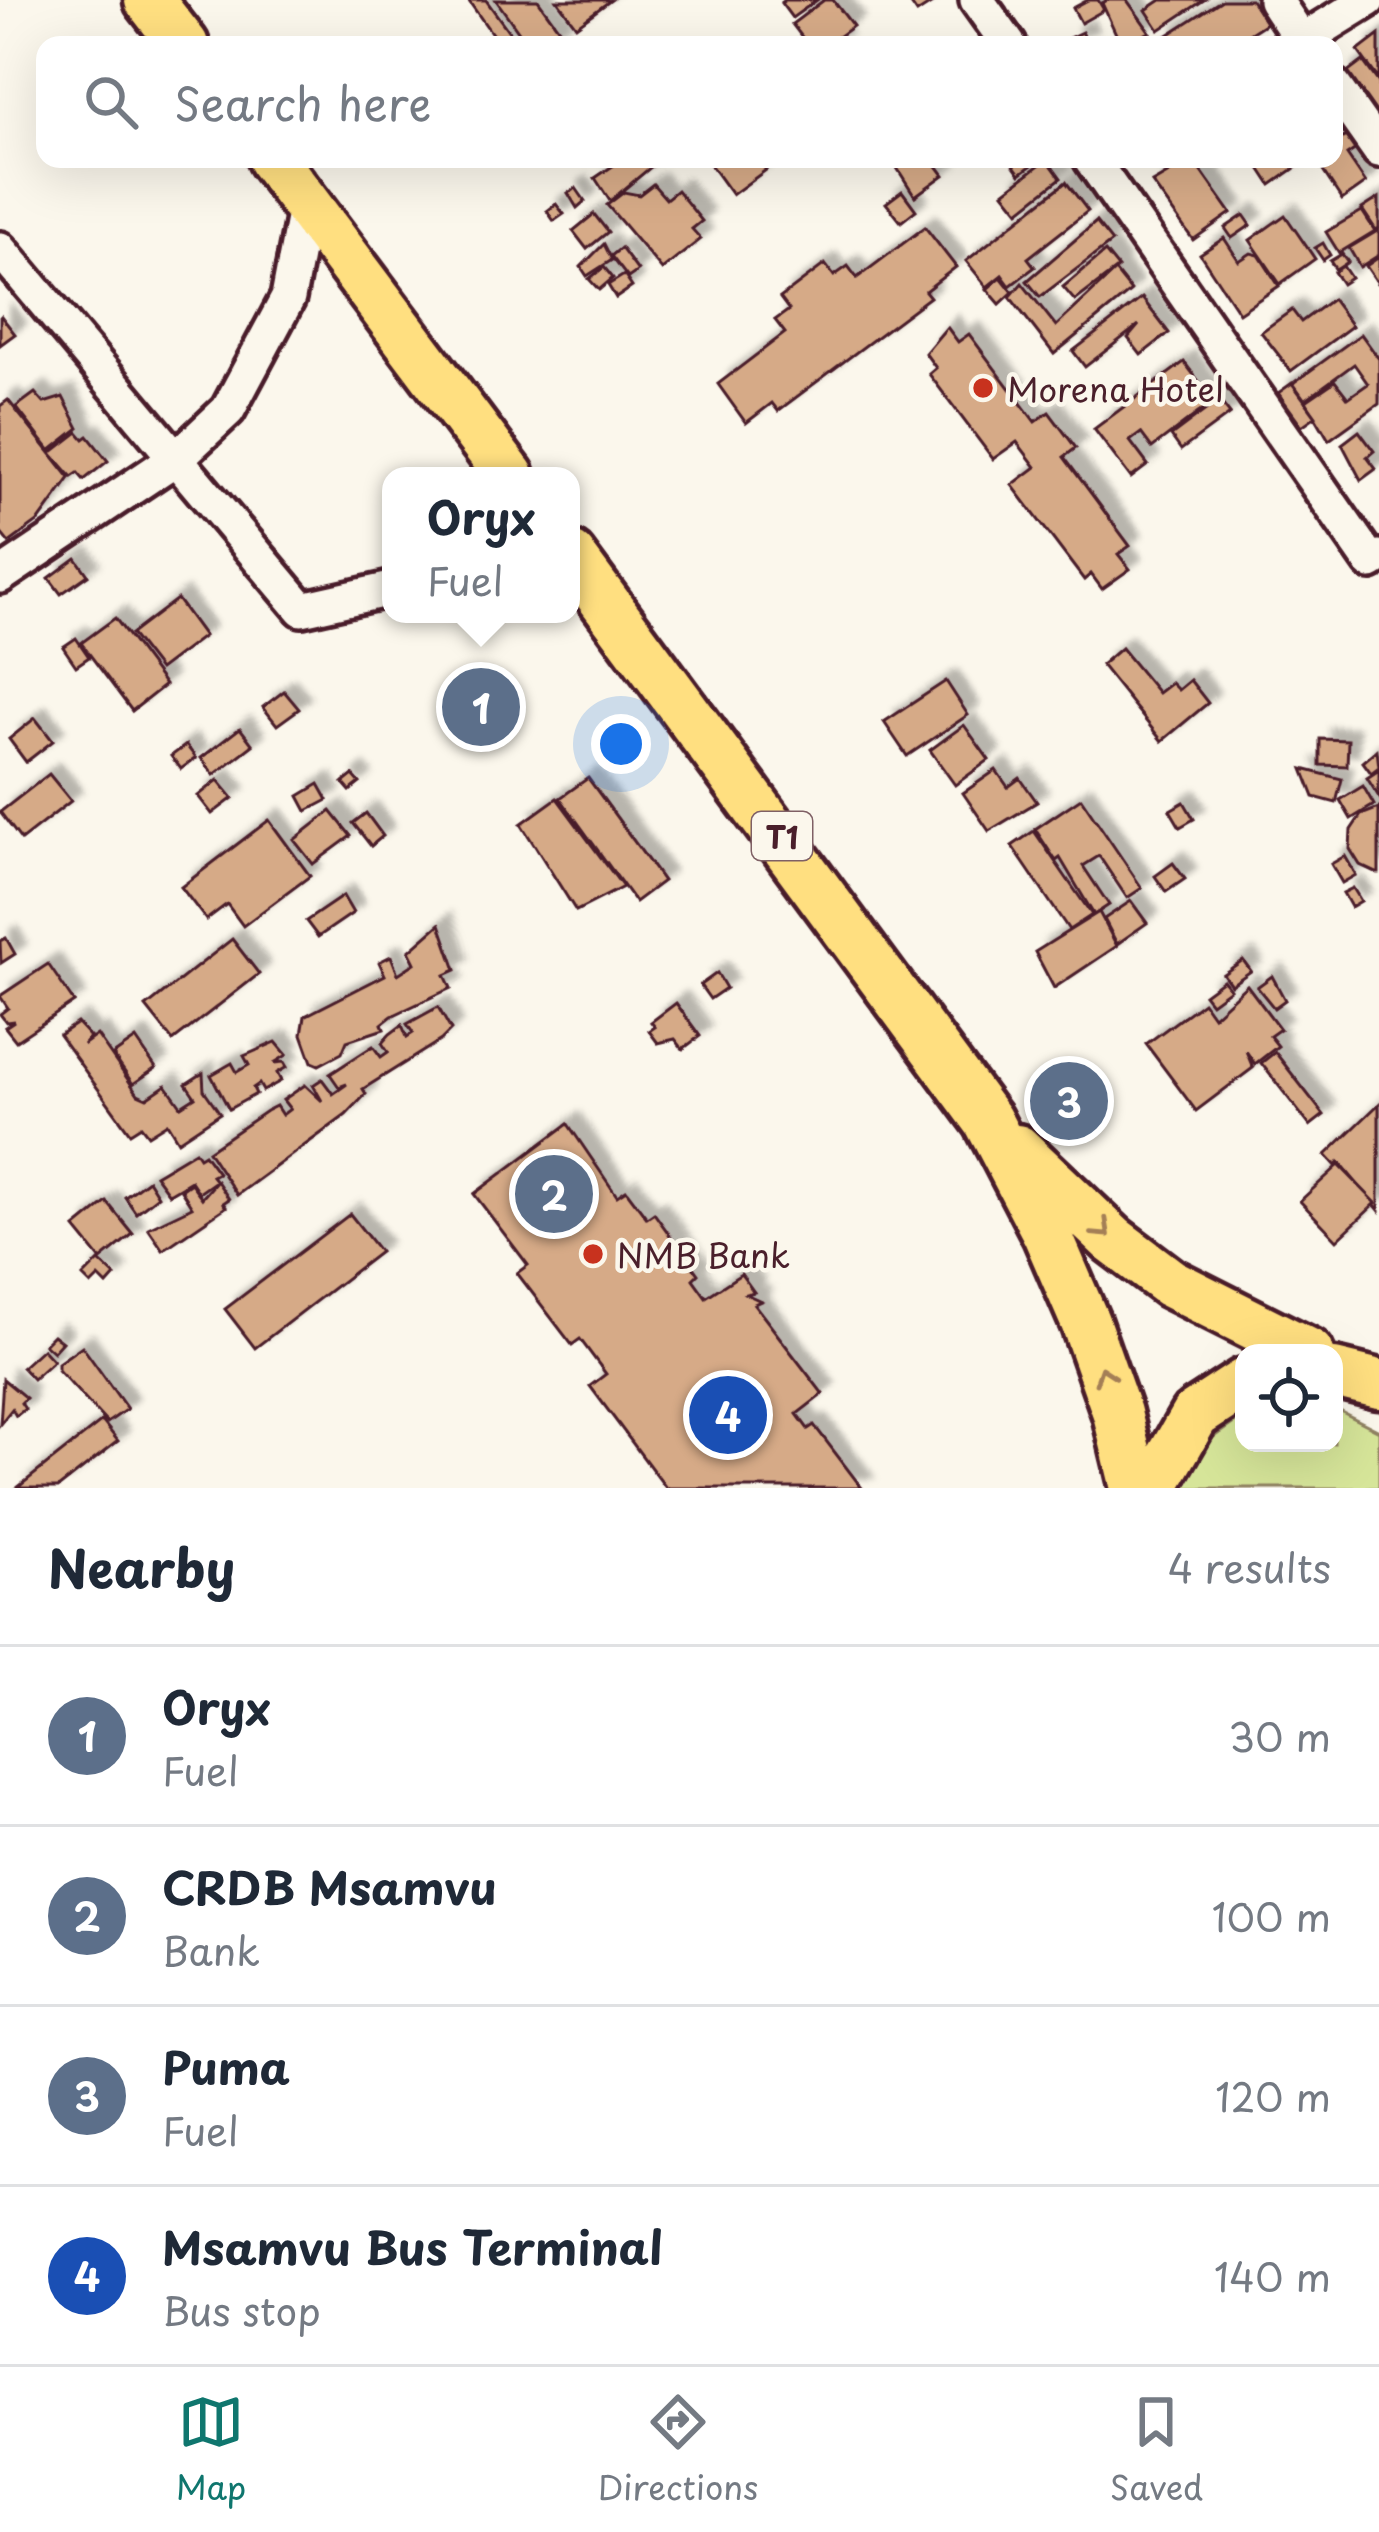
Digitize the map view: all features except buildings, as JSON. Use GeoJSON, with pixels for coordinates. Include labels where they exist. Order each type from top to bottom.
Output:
{"type":"FeatureCollection","features":[{"type":"Feature","properties":{"kind":"highway"},"geometry":{"type":"LineString","coordinates":[[149,0],[177,36]]}},
{"type":"Feature","properties":{"kind":"highway"},"geometry":{"type":"LineString","coordinates":[[279,168],[503,467]]}},
{"type":"Feature","properties":{"kind":"highway","name":"T1"},"geometry":{"type":"LineString","coordinates":[[580,571],[988,1120],[1047,1234],[1085,1322],[1117,1413],[1135,1488]]}},
{"type":"Feature","properties":{"kind":"highway","name":"T1"},"geometry":{"type":"LineString","coordinates":[[988,1120],[1113,1240],[1170,1283],[1222,1314],[1289,1344]]}},
{"type":"Feature","properties":{"kind":"highway"},"geometry":{"type":"LineString","coordinates":[[1153,1488],[1195,1415],[1235,1389]]}},
{"type":"Feature","properties":{"kind":"street"},"geometry":{"type":"LineString","coordinates":[[977,0],[1003,36]]}},
{"type":"Feature","properties":{"kind":"street"},"geometry":{"type":"LineString","coordinates":[[1275,0],[1295,36]]}},
{"type":"Feature","properties":{"kind":"street"},"geometry":{"type":"LineString","coordinates":[[1312,36],[1368,0]]}},
{"type":"Feature","properties":{"kind":"street"},"geometry":{"type":"LineString","coordinates":[[1343,99],[1379,150]]}},
{"type":"Feature","properties":{"kind":"street"},"geometry":{"type":"LineString","coordinates":[[1103,168],[1371,562],[1379,556]]}},
{"type":"Feature","properties":{"kind":"street"},"geometry":{"type":"LineString","coordinates":[[0,576],[179,456],[227,410],[288,298],[306,203]]}},
{"type":"Feature","properties":{"kind":"street"},"geometry":{"type":"LineString","coordinates":[[0,248],[179,456],[302,609],[382,591]]}},
{"type":"Feature","properties":{"kind":"green space"},"geometry":{"type":"Polygon","coordinates":[[[1343,1413],[1379,1431],[1379,1488],[1176,1488],[1192,1452],[1235,1422],[1235,1452],[1343,1452],[1343,1413]]]}},
{"type":"Feature","properties":{"kind":"place","name":"Morena Hotel"},"geometry":{"type":"Point","coordinates":[983,388]}},
{"type":"Feature","properties":{"kind":"place","name":"Oryx"},"geometry":{"type":"Point","coordinates":[481,707]}},
{"type":"Feature","properties":{"kind":"place","name":"Puma"},"geometry":{"type":"Point","coordinates":[1069,1101]}},
{"type":"Feature","properties":{"kind":"place","name":"CRDB Msamvu"},"geometry":{"type":"Point","coordinates":[554,1194]}},
{"type":"Feature","properties":{"kind":"place","name":"NMB Bank"},"geometry":{"type":"Point","coordinates":[593,1254]}},
{"type":"Feature","properties":{"kind":"place","name":"Msamvu Bus Terminal"},"geometry":{"type":"Point","coordinates":[728,1415]}}]}
